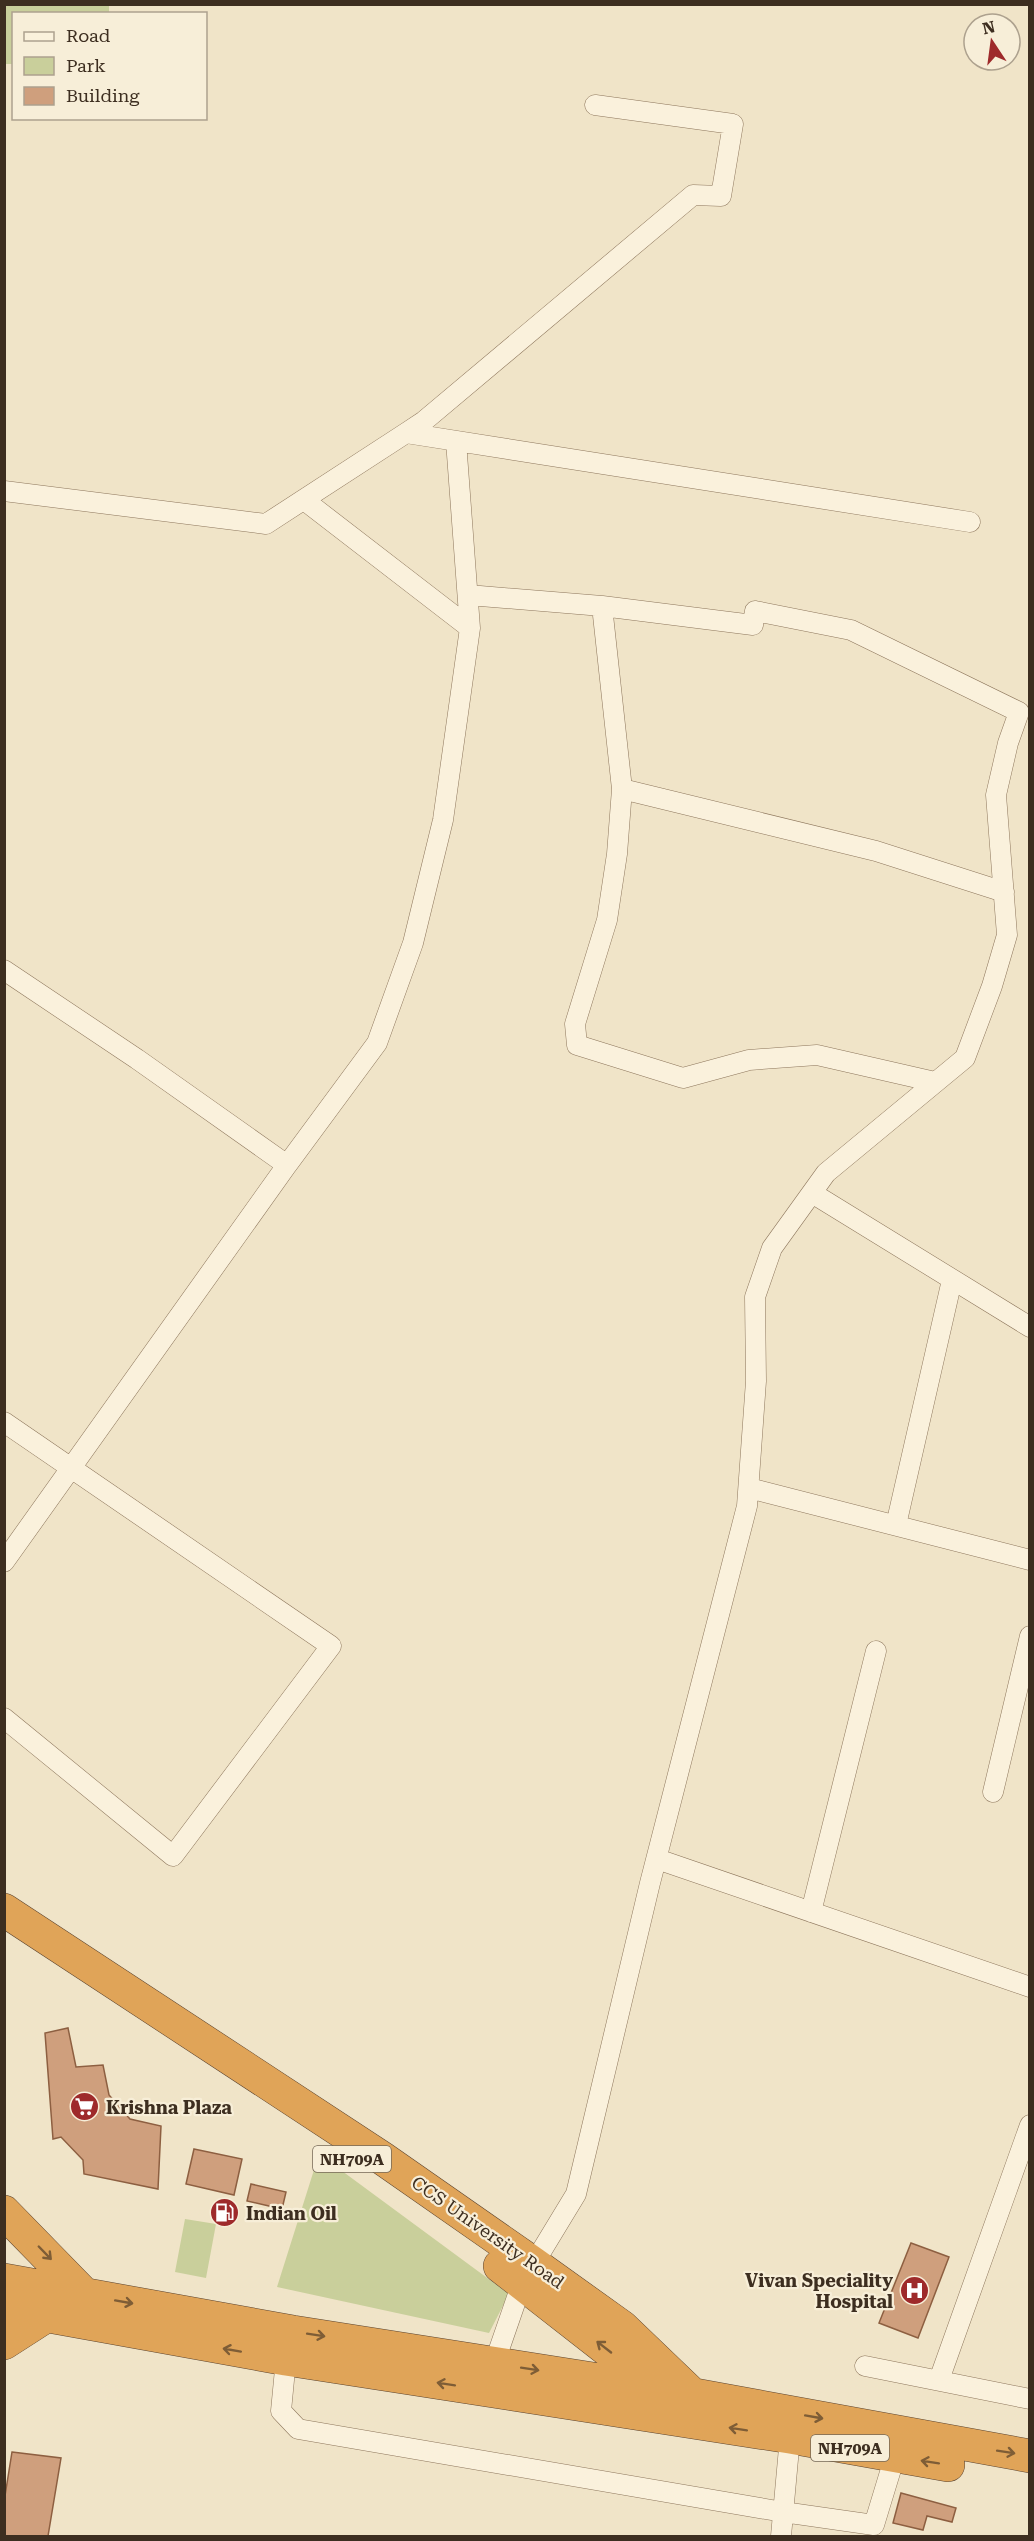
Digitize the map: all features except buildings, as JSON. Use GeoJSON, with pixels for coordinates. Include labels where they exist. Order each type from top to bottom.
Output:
{"type":"FeatureCollection","features":[{"type":"Feature","properties":{"kind":"highway","name":"CCS University Road"},"geometry":{"type":"LineString","coordinates":[[4,1910],[241,2074],[440,2218],[528,2273],[681,2407]]}},
{"type":"Feature","properties":{"kind":"highway","name":"CCS University Road"},"geometry":{"type":"LineString","coordinates":[[4,1932],[241,2074]]}},
{"type":"Feature","properties":{"kind":"highway"},"geometry":{"type":"LineString","coordinates":[[4,2212],[85,2295]]}},
{"type":"Feature","properties":{"kind":"highway"},"geometry":{"type":"LineString","coordinates":[[4,2280],[293,2332],[494,2364],[681,2407]]}},
{"type":"Feature","properties":{"kind":"highway"},"geometry":{"type":"LineString","coordinates":[[4,2308],[286,2359],[681,2407]]}},
{"type":"Feature","properties":{"kind":"highway"},"geometry":{"type":"LineString","coordinates":[[4,2343],[46,2316]]}},
{"type":"Feature","properties":{"kind":"highway","name":"NH709A"},"geometry":{"type":"LineString","coordinates":[[681,2407],[790,2437],[1029,2478]]}},
{"type":"Feature","properties":{"kind":"highway","name":"NH709A"},"geometry":{"type":"LineString","coordinates":[[681,2407],[1029,2456]]}},
{"type":"Feature","properties":{"kind":"street"},"geometry":{"type":"LineString","coordinates":[[4,491],[266,525],[424,421],[693,195],[721,196],[733,124],[595,105]]}},
{"type":"Feature","properties":{"kind":"street"},"geometry":{"type":"LineString","coordinates":[[406,433],[970,522]]}},
{"type":"Feature","properties":{"kind":"street"},"geometry":{"type":"LineString","coordinates":[[4,1562],[287,1165],[377,1043],[413,943],[443,820],[471,628],[456,441]]}},
{"type":"Feature","properties":{"kind":"street"},"geometry":{"type":"LineString","coordinates":[[304,500],[471,628]]}},
{"type":"Feature","properties":{"kind":"street"},"geometry":{"type":"LineString","coordinates":[[468,595],[602,606],[753,625],[755,611],[851,630],[1019,712],[1008,743],[996,795],[1007,935],[992,986],[965,1058],[826,1173],[772,1248],[755,1297],[756,1381],[747,1506],[657,1858],[576,2194],[528,2273],[494,2364]]}},
{"type":"Feature","properties":{"kind":"street"},"geometry":{"type":"LineString","coordinates":[[602,606],[622,789],[617,854],[607,920],[575,1024],[577,1045],[683,1078],[749,1060],[817,1055],[935,1082]]}},
{"type":"Feature","properties":{"kind":"street"},"geometry":{"type":"LineString","coordinates":[[622,789],[876,851],[1004,892]]}},
{"type":"Feature","properties":{"kind":"street"},"geometry":{"type":"LineString","coordinates":[[4,970],[137,1059],[287,1165]]}},
{"type":"Feature","properties":{"kind":"street"},"geometry":{"type":"LineString","coordinates":[[812,1192],[952,1280],[1028,1323]]}},
{"type":"Feature","properties":{"kind":"street"},"geometry":{"type":"LineString","coordinates":[[896,1525],[952,1280]]}},
{"type":"Feature","properties":{"kind":"street"},"geometry":{"type":"LineString","coordinates":[[4,1422],[331,1646],[173,1856],[4,1718]]}},
{"type":"Feature","properties":{"kind":"street"},"geometry":{"type":"LineString","coordinates":[[749,1488],[1029,1560]]}},
{"type":"Feature","properties":{"kind":"street"},"geometry":{"type":"LineString","coordinates":[[993,1792],[1029,1636]]}},
{"type":"Feature","properties":{"kind":"street"},"geometry":{"type":"LineString","coordinates":[[811,1912],[876,1651]]}},
{"type":"Feature","properties":{"kind":"street"},"geometry":{"type":"LineString","coordinates":[[657,1858],[1029,1987]]}},
{"type":"Feature","properties":{"kind":"street"},"geometry":{"type":"LineString","coordinates":[[939,2380],[1029,2125]]}},
{"type":"Feature","properties":{"kind":"street"},"geometry":{"type":"LineString","coordinates":[[286,2359],[281,2411],[298,2429],[783,2512],[874,2525],[895,2456]]}},
{"type":"Feature","properties":{"kind":"street"},"geometry":{"type":"LineString","coordinates":[[865,2366],[1029,2399]]}},
{"type":"Feature","properties":{"kind":"street"},"geometry":{"type":"LineString","coordinates":[[781,2536],[790,2437]]}},
{"type":"Feature","properties":{"kind":"green space"},"geometry":{"type":"Polygon","coordinates":[[[5,4],[109,4],[109,12],[12,12],[12,64],[5,64],[5,4]]]}},
{"type":"Feature","properties":{"kind":"green space"},"geometry":{"type":"Polygon","coordinates":[[[319,2154],[509,2294],[489,2333],[277,2287],[319,2154]]]}},
{"type":"Feature","properties":{"kind":"green space"},"geometry":{"type":"Polygon","coordinates":[[[185,2219],[216,2224],[206,2278],[175,2272],[185,2219]]]}},
{"type":"Feature","properties":{"kind":"place","name":"Krishna Plaza"},"geometry":{"type":"Point","coordinates":[85,2107]}},
{"type":"Feature","properties":{"kind":"place","name":"Indian Oil"},"geometry":{"type":"Point","coordinates":[225,2213]}},
{"type":"Feature","properties":{"kind":"place","name":"Vivan Speciality Hospital"},"geometry":{"type":"Point","coordinates":[914,2290]}}]}
